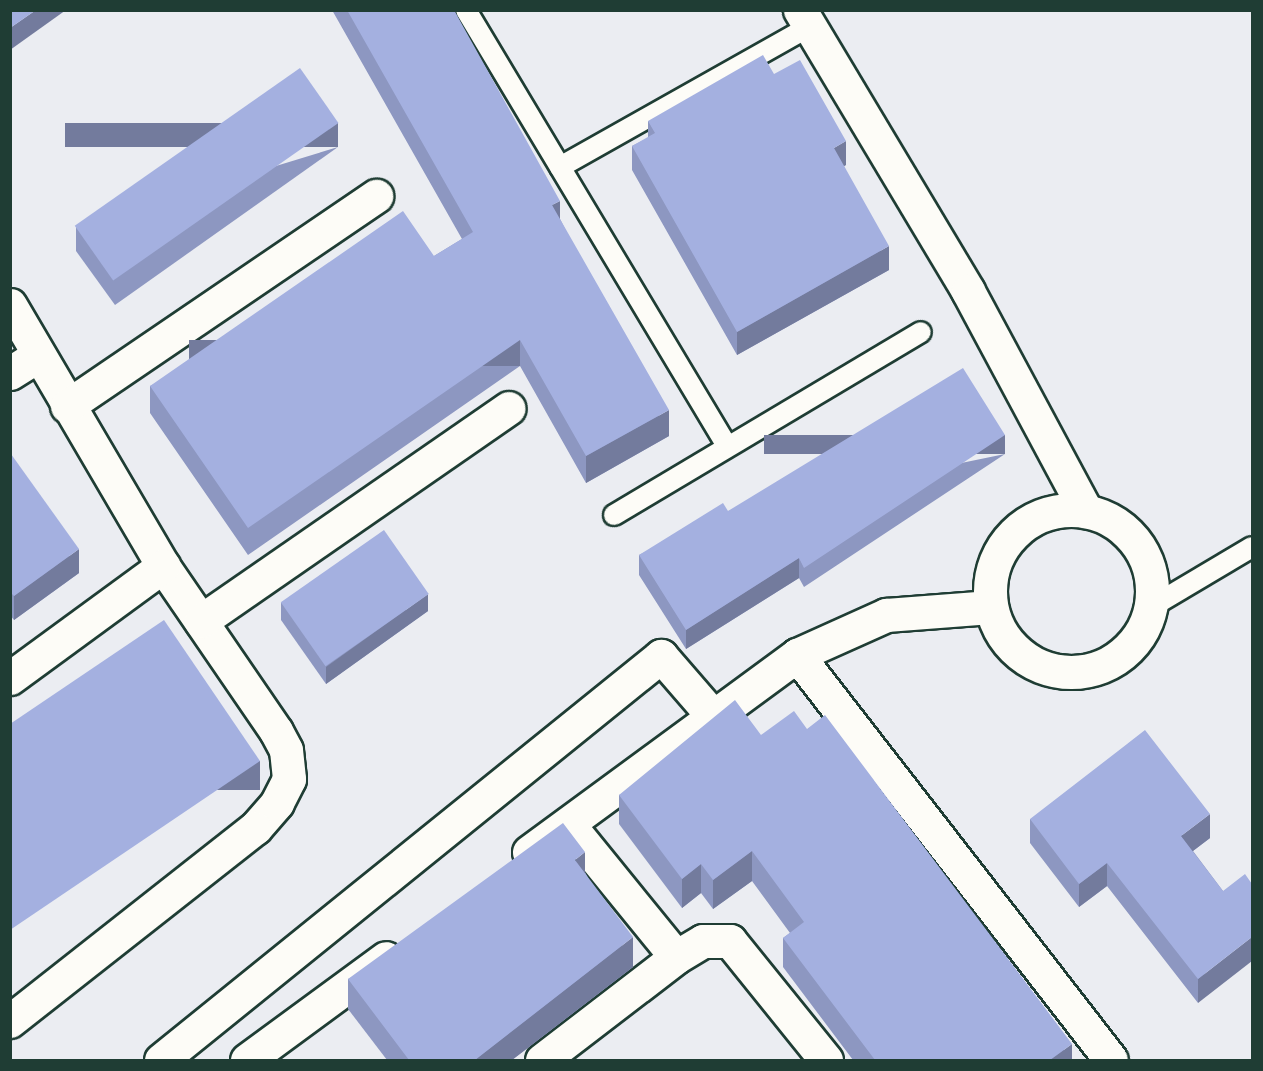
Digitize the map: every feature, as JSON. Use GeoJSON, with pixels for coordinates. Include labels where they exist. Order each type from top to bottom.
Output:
{"type":"FeatureCollection","features":[{"type":"Feature","properties":{"kind":"street"},"geometry":{"type":"LineString","coordinates":[[805,18],[968,291],[1086,512]]}},
{"type":"Feature","properties":{"kind":"street"},"geometry":{"type":"LineString","coordinates":[[67,406],[376,196]]}},
{"type":"Feature","properties":{"kind":"street"},"geometry":{"type":"LineString","coordinates":[[10,304],[24,364],[67,406],[163,566],[286,750],[289,779],[281,795],[255,828],[10,1021]]}},
{"type":"Feature","properties":{"kind":"street"},"geometry":{"type":"LineString","coordinates":[[201,621],[509,408]]}},
{"type":"Feature","properties":{"kind":"street"},"geometry":{"type":"LineString","coordinates":[[1055,511],[1086,512],[1116,524],[1139,546],[1151,576],[1151,607],[1139,637],[1116,659],[1088,672],[1056,671],[1026,659],[1003,636],[991,607],[991,575],[1003,546],[1026,523],[1055,511]]}},
{"type":"Feature","properties":{"kind":"street"},"geometry":{"type":"LineString","coordinates":[[10,678],[163,566]]}},
{"type":"Feature","properties":{"kind":"street"},"geometry":{"type":"LineString","coordinates":[[502,872],[797,655],[886,615],[991,607]]}},
{"type":"Feature","properties":{"kind":"street"},"geometry":{"type":"LineString","coordinates":[[797,655],[1111,1060]]}},
{"type":"Feature","properties":{"kind":"street"},"geometry":{"type":"LineString","coordinates":[[161,1060],[661,656],[713,716]]}},
{"type":"Feature","properties":{"kind":"street"},"geometry":{"type":"LineString","coordinates":[[568,824],[676,957]]}},
{"type":"Feature","properties":{"kind":"street"},"geometry":{"type":"LineString","coordinates":[[247,1060],[285,1049],[408,941]]}},
{"type":"Feature","properties":{"kind":"street"},"geometry":{"type":"LineString","coordinates":[[542,1060],[676,957],[703,941],[730,941],[826,1060]]}},
{"type":"Feature","properties":{"kind":"lane"},"geometry":{"type":"LineString","coordinates":[[466,10],[727,446]]}},
{"type":"Feature","properties":{"kind":"lane"},"geometry":{"type":"LineString","coordinates":[[560,167],[805,18]]}},
{"type":"Feature","properties":{"kind":"lane"},"geometry":{"type":"LineString","coordinates":[[614,515],[921,332]]}},
{"type":"Feature","properties":{"kind":"lane"},"geometry":{"type":"LineString","coordinates":[[1151,607],[1252,547]]}},
{"type":"Feature","properties":{"kind":"building"},"geometry":{"type":"Polygon","coordinates":[[[10,10],[36,10],[10,28],[10,10]]]}},
{"type":"Feature","properties":{"kind":"building"},"geometry":{"type":"Polygon","coordinates":[[[347,10],[454,10],[560,201],[552,205],[669,410],[586,456],[520,340],[248,528],[150,386],[403,211],[434,256],[473,232],[347,10]]]}},
{"type":"Feature","properties":{"kind":"building"},"geometry":{"type":"Polygon","coordinates":[[[763,55],[774,74],[800,60],[846,141],[834,148],[889,246],[737,332],[632,146],[655,133],[648,121],[763,55]]]}},
{"type":"Feature","properties":{"kind":"building"},"geometry":{"type":"Polygon","coordinates":[[[300,68],[338,123],[113,281],[75,226],[300,68]]]}},
{"type":"Feature","properties":{"kind":"building"},"geometry":{"type":"Polygon","coordinates":[[[963,368],[1005,435],[804,568],[799,558],[686,630],[639,555],[723,503],[728,511],[963,368]]]}},
{"type":"Feature","properties":{"kind":"building"},"geometry":{"type":"Polygon","coordinates":[[[10,454],[79,549],[14,596],[10,592],[10,454]]]}},
{"type":"Feature","properties":{"kind":"building"},"geometry":{"type":"Polygon","coordinates":[[[384,530],[429,594],[326,666],[281,602],[384,530]]]}},
{"type":"Feature","properties":{"kind":"building"},"geometry":{"type":"Polygon","coordinates":[[[164,620],[260,761],[10,930],[10,724],[164,620]]]}},
{"type":"Feature","properties":{"kind":"building"},"geometry":{"type":"Polygon","coordinates":[[[735,700],[761,735],[794,711],[807,729],[825,715],[1072,1044],[1050,1060],[875,1060],[783,938],[804,922],[752,851],[713,880],[701,864],[682,879],[619,795],[735,700]]]}},
{"type":"Feature","properties":{"kind":"building"},"geometry":{"type":"Polygon","coordinates":[[[1145,730],[1210,814],[1181,836],[1223,891],[1245,874],[1252,884],[1252,937],[1198,979],[1107,863],[1079,884],[1030,819],[1145,730]]]}},
{"type":"Feature","properties":{"kind":"building"},"geometry":{"type":"Polygon","coordinates":[[[563,823],[585,852],[575,860],[633,937],[475,1060],[409,1060],[348,979],[563,823]]]}}]}
